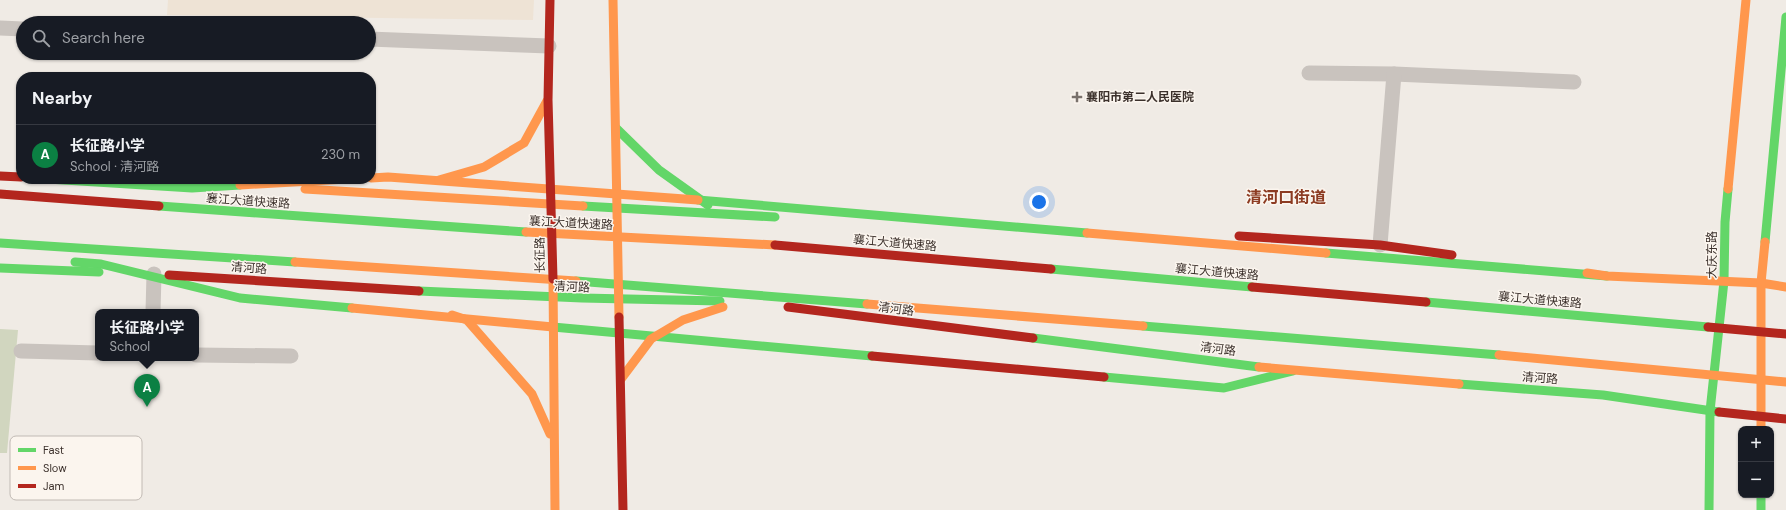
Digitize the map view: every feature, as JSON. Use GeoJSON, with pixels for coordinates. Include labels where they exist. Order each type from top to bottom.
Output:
{"type":"FeatureCollection","features":[{"type":"Feature","properties":{"kind":"main road","name":"长征路"},"geometry":{"type":"LineString","coordinates":[[550,0],[548,100],[552,203],[555,510]]}},
{"type":"Feature","properties":{"kind":"main road"},"geometry":{"type":"LineString","coordinates":[[613,0],[624,510]]}},
{"type":"Feature","properties":{"kind":"main road","name":"大庆东路"},"geometry":{"type":"LineString","coordinates":[[1709,510],[1710,411],[1724,281],[1724,222],[1746,0]]}},
{"type":"Feature","properties":{"kind":"main road"},"geometry":{"type":"LineString","coordinates":[[1761,426],[1761,283],[1786,17]]}},
{"type":"Feature","properties":{"kind":"main road"},"geometry":{"type":"LineString","coordinates":[[390,195],[484,167],[524,143],[548,100]]}},
{"type":"Feature","properties":{"kind":"main road"},"geometry":{"type":"LineString","coordinates":[[616,128],[659,170],[720,214]]}},
{"type":"Feature","properties":{"kind":"main road"},"geometry":{"type":"LineString","coordinates":[[7,167],[16,168]]}},
{"type":"Feature","properties":{"kind":"main road"},"geometry":{"type":"LineString","coordinates":[[0,176],[16,177]]}},
{"type":"Feature","properties":{"kind":"main road"},"geometry":{"type":"LineString","coordinates":[[376,177],[388,176],[644,196],[1415,262],[1536,269],[1607,276],[1761,283],[1786,287]]}},
{"type":"Feature","properties":{"kind":"main road"},"geometry":{"type":"LineString","coordinates":[[128,184],[192,188],[261,184]]}},
{"type":"Feature","properties":{"kind":"main road"},"geometry":{"type":"LineString","coordinates":[[242,184],[390,195],[617,206],[720,214],[1316,240],[1380,245],[1607,276]]}},
{"type":"Feature","properties":{"kind":"main road","name":"襄江大道快速路"},"geometry":{"type":"LineString","coordinates":[[0,194],[462,229],[791,246],[1786,334]]}},
{"type":"Feature","properties":{"kind":"main road"},"geometry":{"type":"LineString","coordinates":[[0,243],[542,278],[1467,352],[1786,382]]}},
{"type":"Feature","properties":{"kind":"main road"},"geometry":{"type":"LineString","coordinates":[[62,261],[101,264],[240,298],[1224,388],[1293,371]]}},
{"type":"Feature","properties":{"kind":"main road","name":"清河路"},"geometry":{"type":"LineString","coordinates":[[0,268],[154,274],[373,289],[553,298],[740,301],[1293,371],[1603,395],[1710,411],[1786,419]]}},
{"type":"Feature","properties":{"kind":"main road"},"geometry":{"type":"LineString","coordinates":[[373,289],[402,299]]}},
{"type":"Feature","properties":{"kind":"main road"},"geometry":{"type":"LineString","coordinates":[[621,379],[651,340],[683,320],[740,301]]}},
{"type":"Feature","properties":{"kind":"main road"},"geometry":{"type":"LineString","coordinates":[[424,306],[467,320],[532,394],[554,440]]}},
{"type":"Feature","properties":{"kind":"main road"},"geometry":{"type":"LineString","coordinates":[[1761,498],[1761,510]]}},
{"type":"Feature","properties":{"kind":"lane"},"geometry":{"type":"LineString","coordinates":[[0,28],[16,29]]}},
{"type":"Feature","properties":{"kind":"lane"},"geometry":{"type":"LineString","coordinates":[[376,39],[549,46]]}},
{"type":"Feature","properties":{"kind":"lane"},"geometry":{"type":"LineString","coordinates":[[1309,73],[1394,74],[1574,82]]}},
{"type":"Feature","properties":{"kind":"lane"},"geometry":{"type":"LineString","coordinates":[[1380,245],[1394,74]]}},
{"type":"Feature","properties":{"kind":"lane"},"geometry":{"type":"LineString","coordinates":[[153,309],[154,274]]}},
{"type":"Feature","properties":{"kind":"lane"},"geometry":{"type":"LineString","coordinates":[[20,351],[95,353]]}},
{"type":"Feature","properties":{"kind":"lane"},"geometry":{"type":"LineString","coordinates":[[199,355],[291,356]]}},
{"type":"Feature","properties":{"kind":"green space"},"geometry":{"type":"Polygon","coordinates":[[[0,329],[18,330],[7,453],[0,453],[0,329]]]}},
{"type":"Feature","properties":{"kind":"shaded area"},"geometry":{"type":"Polygon","coordinates":[[[168,0],[534,0],[533,20],[376,18],[376,16],[167,15],[168,0]]]}},
{"type":"Feature","properties":{"kind":"traffic: fast"},"geometry":{"type":"LineString","coordinates":[[1765,242],[1786,17]]}},
{"type":"Feature","properties":{"kind":"traffic: fast"},"geometry":{"type":"LineString","coordinates":[[616,128],[659,170],[708,205]]}},
{"type":"Feature","properties":{"kind":"traffic: fast"},"geometry":{"type":"LineString","coordinates":[[128,184],[192,188],[240,185]]}},
{"type":"Feature","properties":{"kind":"traffic: fast"},"geometry":{"type":"LineString","coordinates":[[1709,510],[1710,411],[1724,281],[1725,222],[1728,189]]}},
{"type":"Feature","properties":{"kind":"traffic: fast"},"geometry":{"type":"LineString","coordinates":[[698,200],[1087,233]]}},
{"type":"Feature","properties":{"kind":"traffic: fast"},"geometry":{"type":"LineString","coordinates":[[159,206],[526,232]]}},
{"type":"Feature","properties":{"kind":"traffic: fast"},"geometry":{"type":"LineString","coordinates":[[583,206],[775,217]]}},
{"type":"Feature","properties":{"kind":"traffic: fast"},"geometry":{"type":"LineString","coordinates":[[0,243],[295,262]]}},
{"type":"Feature","properties":{"kind":"traffic: fast"},"geometry":{"type":"LineString","coordinates":[[1326,253],[1607,276]]}},
{"type":"Feature","properties":{"kind":"traffic: fast"},"geometry":{"type":"LineString","coordinates":[[75,262],[101,264],[240,298],[352,308]]}},
{"type":"Feature","properties":{"kind":"traffic: fast"},"geometry":{"type":"LineString","coordinates":[[0,268],[99,272]]}},
{"type":"Feature","properties":{"kind":"traffic: fast"},"geometry":{"type":"LineString","coordinates":[[1051,269],[1252,287]]}},
{"type":"Feature","properties":{"kind":"traffic: fast"},"geometry":{"type":"LineString","coordinates":[[576,281],[867,304]]}},
{"type":"Feature","properties":{"kind":"traffic: fast"},"geometry":{"type":"LineString","coordinates":[[419,291],[582,298],[720,301]]}},
{"type":"Feature","properties":{"kind":"traffic: fast"},"geometry":{"type":"LineString","coordinates":[[1426,302],[1708,327]]}},
{"type":"Feature","properties":{"kind":"traffic: fast"},"geometry":{"type":"LineString","coordinates":[[1143,326],[1499,355]]}},
{"type":"Feature","properties":{"kind":"traffic: fast"},"geometry":{"type":"LineString","coordinates":[[553,327],[872,356]]}},
{"type":"Feature","properties":{"kind":"traffic: fast"},"geometry":{"type":"LineString","coordinates":[[1033,338],[1259,367]]}},
{"type":"Feature","properties":{"kind":"traffic: fast"},"geometry":{"type":"LineString","coordinates":[[1104,377],[1224,388],[1293,371]]}},
{"type":"Feature","properties":{"kind":"traffic: fast"},"geometry":{"type":"LineString","coordinates":[[1459,384],[1603,395],[1719,412]]}},
{"type":"Feature","properties":{"kind":"traffic: fast"},"geometry":{"type":"LineString","coordinates":[[1761,498],[1761,510]]}},
{"type":"Feature","properties":{"kind":"traffic: slow"},"geometry":{"type":"LineString","coordinates":[[613,0],[619,317]]}},
{"type":"Feature","properties":{"kind":"traffic: slow"},"geometry":{"type":"LineString","coordinates":[[1728,189],[1746,0]]}},
{"type":"Feature","properties":{"kind":"traffic: slow"},"geometry":{"type":"LineString","coordinates":[[439,180],[484,167],[524,143],[547,101]]}},
{"type":"Feature","properties":{"kind":"traffic: slow"},"geometry":{"type":"LineString","coordinates":[[376,178],[388,177],[698,200]]}},
{"type":"Feature","properties":{"kind":"traffic: slow"},"geometry":{"type":"LineString","coordinates":[[240,185],[258,184]]}},
{"type":"Feature","properties":{"kind":"traffic: slow"},"geometry":{"type":"LineString","coordinates":[[305,189],[583,206]]}},
{"type":"Feature","properties":{"kind":"traffic: slow"},"geometry":{"type":"LineString","coordinates":[[526,232],[775,245]]}},
{"type":"Feature","properties":{"kind":"traffic: slow"},"geometry":{"type":"LineString","coordinates":[[1087,233],[1326,253]]}},
{"type":"Feature","properties":{"kind":"traffic: slow"},"geometry":{"type":"LineString","coordinates":[[1761,426],[1761,283],[1765,242]]}},
{"type":"Feature","properties":{"kind":"traffic: slow"},"geometry":{"type":"LineString","coordinates":[[295,262],[576,281]]}},
{"type":"Feature","properties":{"kind":"traffic: slow"},"geometry":{"type":"LineString","coordinates":[[1587,273],[1607,276],[1761,283],[1786,287]]}},
{"type":"Feature","properties":{"kind":"traffic: slow"},"geometry":{"type":"LineString","coordinates":[[553,279],[555,510]]}},
{"type":"Feature","properties":{"kind":"traffic: slow"},"geometry":{"type":"LineString","coordinates":[[867,304],[1143,326]]}},
{"type":"Feature","properties":{"kind":"traffic: slow"},"geometry":{"type":"LineString","coordinates":[[621,379],[651,339],[683,320],[723,307]]}},
{"type":"Feature","properties":{"kind":"traffic: slow"},"geometry":{"type":"LineString","coordinates":[[352,308],[553,327]]}},
{"type":"Feature","properties":{"kind":"traffic: slow"},"geometry":{"type":"LineString","coordinates":[[452,315],[467,320],[532,394],[550,434]]}},
{"type":"Feature","properties":{"kind":"traffic: slow"},"geometry":{"type":"LineString","coordinates":[[1499,355],[1786,382]]}},
{"type":"Feature","properties":{"kind":"traffic: slow"},"geometry":{"type":"LineString","coordinates":[[1259,367],[1459,384]]}},
{"type":"Feature","properties":{"kind":"traffic: jam"},"geometry":{"type":"LineString","coordinates":[[550,0],[548,100],[553,279]]}},
{"type":"Feature","properties":{"kind":"traffic: jam"},"geometry":{"type":"LineString","coordinates":[[0,176],[16,177]]}},
{"type":"Feature","properties":{"kind":"traffic: jam"},"geometry":{"type":"LineString","coordinates":[[0,194],[159,206]]}},
{"type":"Feature","properties":{"kind":"traffic: jam"},"geometry":{"type":"LineString","coordinates":[[1239,236],[1380,245],[1452,255]]}},
{"type":"Feature","properties":{"kind":"traffic: jam"},"geometry":{"type":"LineString","coordinates":[[775,245],[1051,269]]}},
{"type":"Feature","properties":{"kind":"traffic: jam"},"geometry":{"type":"LineString","coordinates":[[169,275],[419,291]]}},
{"type":"Feature","properties":{"kind":"traffic: jam"},"geometry":{"type":"LineString","coordinates":[[1252,287],[1426,302]]}},
{"type":"Feature","properties":{"kind":"traffic: jam"},"geometry":{"type":"LineString","coordinates":[[788,307],[1033,338]]}},
{"type":"Feature","properties":{"kind":"traffic: jam"},"geometry":{"type":"LineString","coordinates":[[619,317],[623,510]]}},
{"type":"Feature","properties":{"kind":"traffic: jam"},"geometry":{"type":"LineString","coordinates":[[1708,327],[1786,334]]}},
{"type":"Feature","properties":{"kind":"traffic: jam"},"geometry":{"type":"LineString","coordinates":[[872,356],[1104,377]]}},
{"type":"Feature","properties":{"kind":"traffic: jam"},"geometry":{"type":"LineString","coordinates":[[1719,412],[1786,419]]}},
{"type":"Feature","properties":{"kind":"place","name":"襄阳市第二人民医院"},"geometry":{"type":"Point","coordinates":[1077,97]}},
{"type":"Feature","properties":{"kind":"place","name":"长征路小学"},"geometry":{"type":"Point","coordinates":[147,407]}},
{"type":"Feature","properties":{"kind":"district","name":"清河口街道"},"geometry":{"type":"Point","coordinates":[1286,197]}}]}
